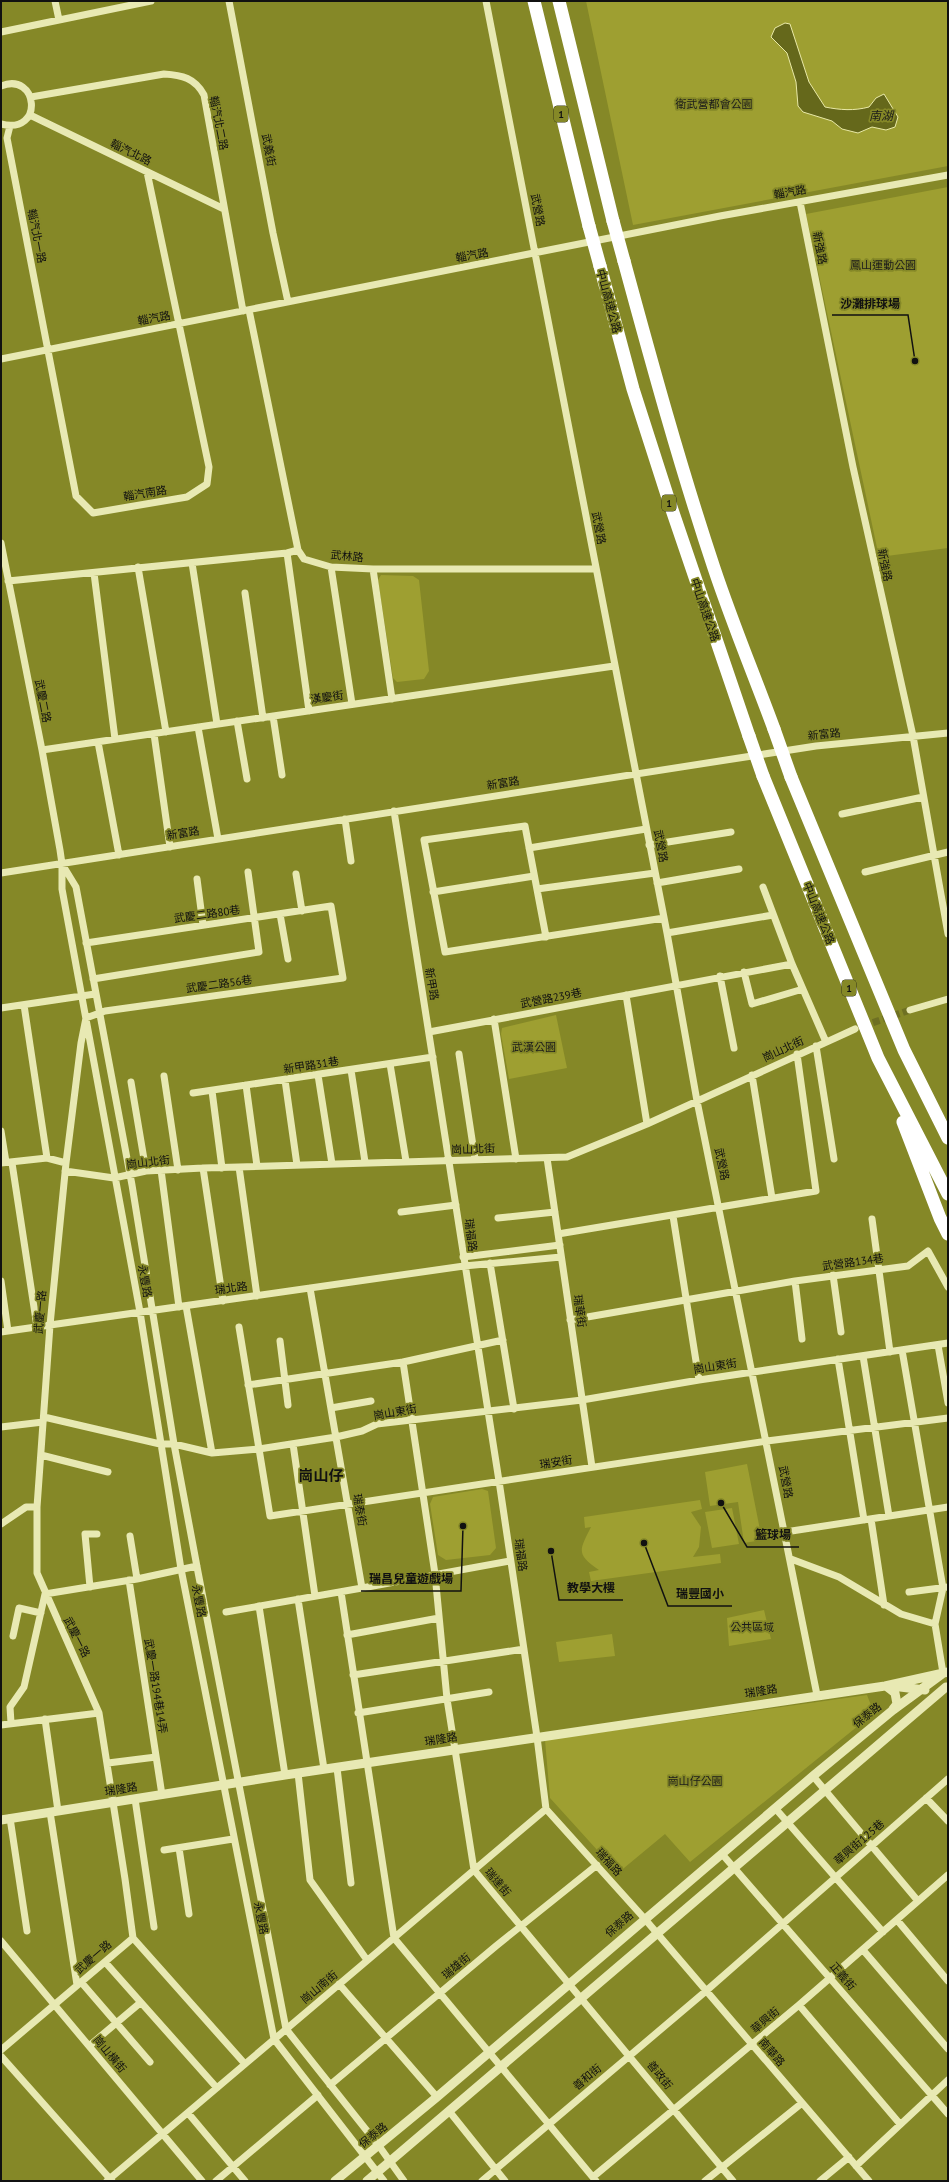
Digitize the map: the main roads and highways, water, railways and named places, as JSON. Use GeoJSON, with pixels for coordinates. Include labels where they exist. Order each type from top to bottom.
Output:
{"type":"FeatureCollection","features":[{"type":"Feature","properties":{"kind":"highway","name":"中山高速公路"},"geometry":{"type":"LineString","coordinates":[[534,1],[589,226],[633,389],[668,498],[749,736],[763,776],[878,1058],[948,1194]]}},
{"type":"Feature","properties":{"kind":"highway","name":"中山高速公路"},"geometry":{"type":"LineString","coordinates":[[559,1],[613,221],[660,393],[715,569],[791,777],[904,1050],[948,1138]]}},
{"type":"Feature","properties":{"kind":"highway"},"geometry":{"type":"LineString","coordinates":[[563,1],[571,53]]}},
{"type":"Feature","properties":{"kind":"highway"},"geometry":{"type":"LineString","coordinates":[[878,1058],[940,1218],[948,1234]]}},
{"type":"Feature","properties":{"kind":"water","name":"南湖"},"geometry":{"type":"Polygon","coordinates":[[[785,23],[790,24],[809,82],[825,107],[847,110],[869,107],[876,98],[884,94],[898,117],[895,127],[886,130],[872,127],[858,133],[842,129],[832,121],[803,112],[798,106],[796,82],[787,53],[771,37],[775,28],[785,23]]]}},
{"type":"Feature","properties":{"kind":"tunnel"},"geometry":{"type":"LineString","coordinates":[[863,1026],[910,1010]]}},
{"type":"Feature","properties":{"kind":"place","name":"沙灘排球場"},"geometry":{"type":"Point","coordinates":[915,361]}},
{"type":"Feature","properties":{"kind":"place","name":"籃球場"},"geometry":{"type":"Point","coordinates":[721,1503]}},
{"type":"Feature","properties":{"kind":"place","name":"瑞昌兒童遊戲場"},"geometry":{"type":"Point","coordinates":[463,1526]}},
{"type":"Feature","properties":{"kind":"place","name":"瑞豐國小"},"geometry":{"type":"Point","coordinates":[644,1543]}},
{"type":"Feature","properties":{"kind":"place","name":"教學大樓"},"geometry":{"type":"Point","coordinates":[551,1551]}},
{"type":"Feature","properties":{"kind":"district","name":"崗山仔"},"geometry":{"type":"Point","coordinates":[321,1475]}},
{"type":"Feature","properties":{"kind":"park label","name":"衛武營都會公園"},"geometry":{"type":"Point","coordinates":[714,104]}},
{"type":"Feature","properties":{"kind":"park label","name":"鳳山運動公園"},"geometry":{"type":"Point","coordinates":[883,265]}},
{"type":"Feature","properties":{"kind":"park label","name":"武漢公園"},"geometry":{"type":"Point","coordinates":[534,1047]}},
{"type":"Feature","properties":{"kind":"park label","name":"公共區域"},"geometry":{"type":"Point","coordinates":[752,1627]}},
{"type":"Feature","properties":{"kind":"park label","name":"崗山仔公園"},"geometry":{"type":"Point","coordinates":[695,1781]}}]}
